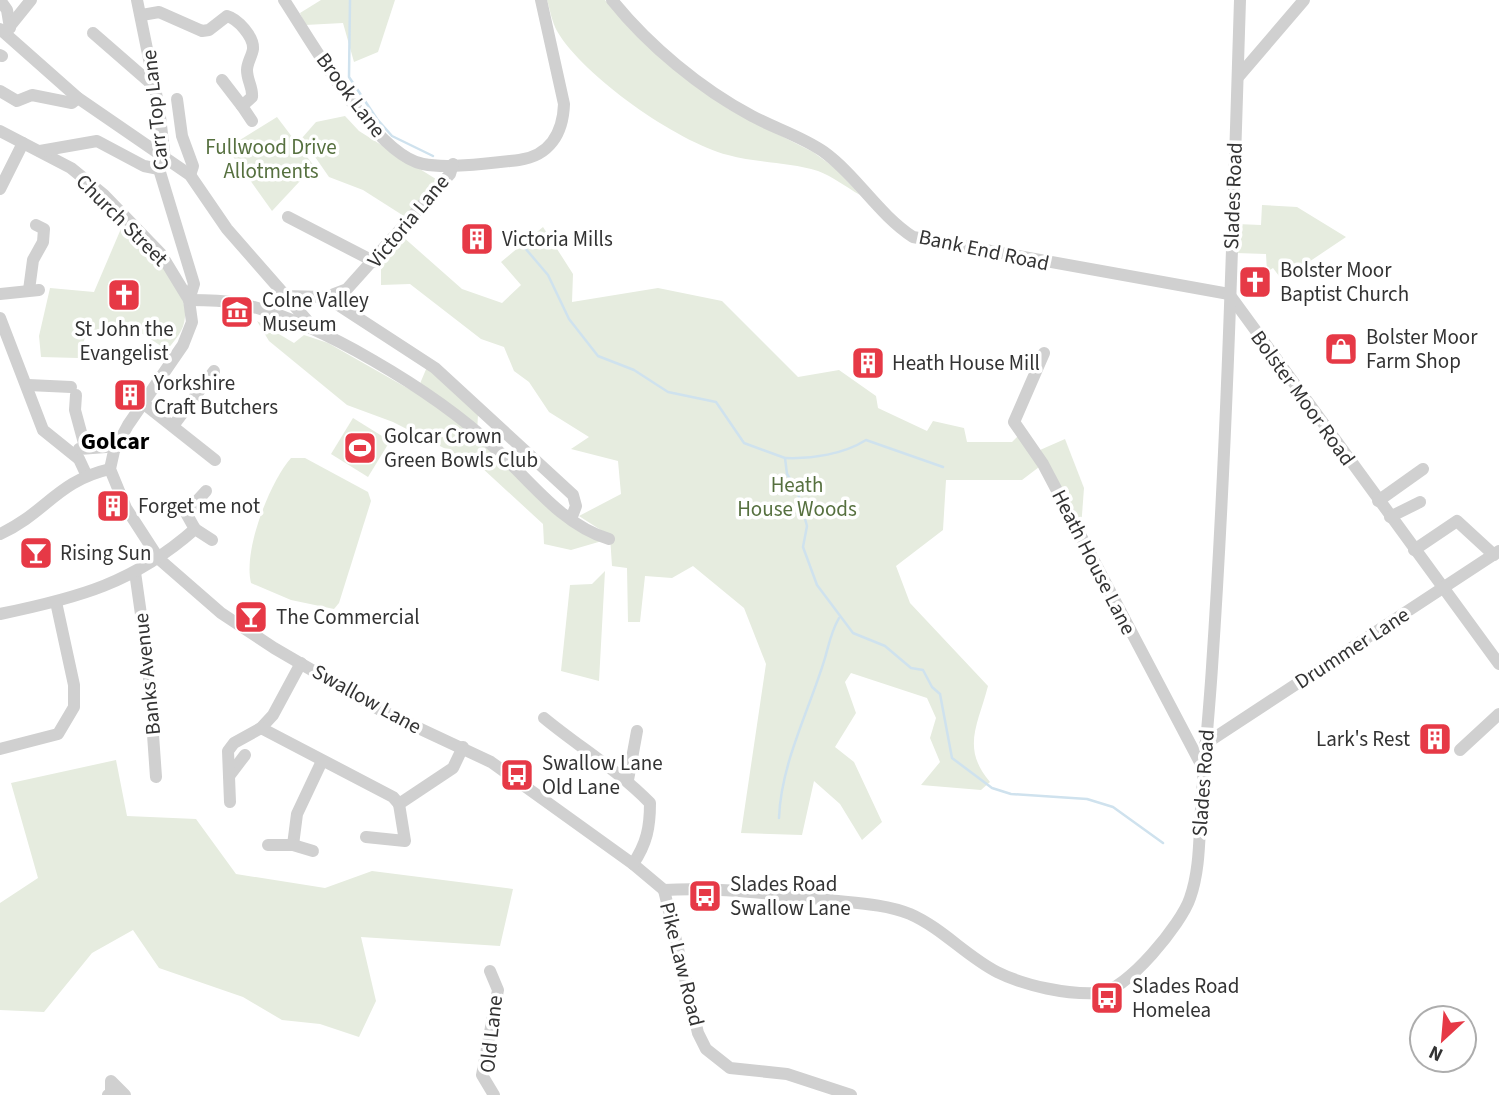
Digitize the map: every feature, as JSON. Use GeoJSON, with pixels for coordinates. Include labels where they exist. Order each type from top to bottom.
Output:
{"type":"FeatureCollection","features":[{"type":"Feature","properties":{"kind":"street"},"geometry":{"type":"LineString","coordinates":[[0,0],[7,10],[5,29]]}},
{"type":"Feature","properties":{"kind":"street"},"geometry":{"type":"LineString","coordinates":[[5,29],[31,0]]}},
{"type":"Feature","properties":{"kind":"street","name":"Carr Top Lane"},"geometry":{"type":"LineString","coordinates":[[137,0],[155,87],[162,164],[194,284],[189,300]]}},
{"type":"Feature","properties":{"kind":"street","name":"Brook Lane"},"geometry":{"type":"LineString","coordinates":[[284,0],[363,116],[391,148],[420,164],[453,164]]}},
{"type":"Feature","properties":{"kind":"street"},"geometry":{"type":"LineString","coordinates":[[453,164],[529,158],[544,152],[555,140],[564,116],[564,104],[541,0]]}},
{"type":"Feature","properties":{"kind":"street","name":"Bank End Road"},"geometry":{"type":"LineString","coordinates":[[612,0],[628,19],[704,84],[749,115],[804,139],[840,164],[878,208],[913,237],[1228,294]]}},
{"type":"Feature","properties":{"kind":"street","name":"Slades Road"},"geometry":{"type":"LineString","coordinates":[[664,890],[775,893],[872,905],[907,913],[929,924],[996,972],[1045,987],[1104,993],[1154,952],[1189,902],[1196,877],[1215,625],[1240,0]]}},
{"type":"Feature","properties":{"kind":"street"},"geometry":{"type":"LineString","coordinates":[[1239,76],[1304,0]]}},
{"type":"Feature","properties":{"kind":"street"},"geometry":{"type":"LineString","coordinates":[[142,15],[159,12],[202,31],[209,30],[225,11],[233,18],[252,38],[253,48],[247,68],[253,89],[252,97],[242,106]]}},
{"type":"Feature","properties":{"kind":"street"},"geometry":{"type":"LineString","coordinates":[[5,29],[78,98],[162,164],[190,175],[227,229],[314,329]]}},
{"type":"Feature","properties":{"kind":"street"},"geometry":{"type":"LineString","coordinates":[[93,33],[155,87]]}},
{"type":"Feature","properties":{"kind":"street"},"geometry":{"type":"LineString","coordinates":[[222,80],[252,121]]}},
{"type":"Feature","properties":{"kind":"street"},"geometry":{"type":"LineString","coordinates":[[0,91],[17,100],[32,94],[72,103],[78,98]]}},
{"type":"Feature","properties":{"kind":"street"},"geometry":{"type":"LineString","coordinates":[[177,99],[181,136],[193,166],[190,175]]}},
{"type":"Feature","properties":{"kind":"street","name":"Church Street"},"geometry":{"type":"LineString","coordinates":[[0,131],[71,168],[104,195],[161,254],[189,300]]}},
{"type":"Feature","properties":{"kind":"street"},"geometry":{"type":"LineString","coordinates":[[40,152],[97,141],[144,166],[162,164]]}},
{"type":"Feature","properties":{"kind":"street"},"geometry":{"type":"LineString","coordinates":[[0,190],[23,143]]}},
{"type":"Feature","properties":{"kind":"street","name":"Victoria Lane"},"geometry":{"type":"LineString","coordinates":[[326,298],[348,289],[374,262],[450,174],[453,164]]}},
{"type":"Feature","properties":{"kind":"street"},"geometry":{"type":"LineString","coordinates":[[288,218],[374,262]]}},
{"type":"Feature","properties":{"kind":"street"},"geometry":{"type":"LineString","coordinates":[[0,294],[34,290],[33,260],[43,242],[44,229],[36,225]]}},
{"type":"Feature","properties":{"kind":"street","name":"Bolster Moor Road"},"geometry":{"type":"LineString","coordinates":[[1228,294],[1499,664]]}},
{"type":"Feature","properties":{"kind":"street"},"geometry":{"type":"LineString","coordinates":[[283,296],[326,298],[435,368],[573,495],[576,506],[571,519]]}},
{"type":"Feature","properties":{"kind":"street"},"geometry":{"type":"LineString","coordinates":[[0,534],[20,525],[65,485],[86,474],[110,469],[114,451],[183,345],[192,322],[189,300],[240,304],[314,329],[419,389],[463,419],[571,519],[609,539]]}},
{"type":"Feature","properties":{"kind":"street"},"geometry":{"type":"LineString","coordinates":[[0,318],[28,385],[43,430],[79,449],[106,447]]}},
{"type":"Feature","properties":{"kind":"street","name":"Heath House Lane"},"geometry":{"type":"LineString","coordinates":[[1044,353],[1014,422],[1043,464],[1204,770]]}},
{"type":"Feature","properties":{"kind":"street"},"geometry":{"type":"LineString","coordinates":[[173,426],[214,372]]}},
{"type":"Feature","properties":{"kind":"street"},"geometry":{"type":"LineString","coordinates":[[28,385],[73,391],[79,449],[86,474]]}},
{"type":"Feature","properties":{"kind":"street"},"geometry":{"type":"LineString","coordinates":[[143,403],[215,460]]}},
{"type":"Feature","properties":{"kind":"street","name":"Swallow Lane"},"geometry":{"type":"LineString","coordinates":[[110,469],[126,508],[159,559],[221,613],[382,711],[463,747],[535,791],[633,863],[664,890]]}},
{"type":"Feature","properties":{"kind":"street"},"geometry":{"type":"LineString","coordinates":[[1378,501],[1423,469]]}},
{"type":"Feature","properties":{"kind":"street"},"geometry":{"type":"LineString","coordinates":[[206,491],[186,513],[195,529],[212,540]]}},
{"type":"Feature","properties":{"kind":"street"},"geometry":{"type":"LineString","coordinates":[[1390,517],[1420,502]]}},
{"type":"Feature","properties":{"kind":"street"},"geometry":{"type":"LineString","coordinates":[[1414,550],[1457,521],[1497,553]]}},
{"type":"Feature","properties":{"kind":"street"},"geometry":{"type":"LineString","coordinates":[[0,614],[104,588],[159,559],[195,529]]}},
{"type":"Feature","properties":{"kind":"street","name":"Drummer Lane"},"geometry":{"type":"LineString","coordinates":[[1205,744],[1497,553]]}},
{"type":"Feature","properties":{"kind":"street","name":"Banks Avenue"},"geometry":{"type":"LineString","coordinates":[[135,572],[148,664],[156,777]]}},
{"type":"Feature","properties":{"kind":"street"},"geometry":{"type":"LineString","coordinates":[[0,749],[58,734],[75,707],[74,685],[56,602]]}},
{"type":"Feature","properties":{"kind":"street"},"geometry":{"type":"LineString","coordinates":[[230,802],[226,760],[228,751],[234,743],[261,728],[273,715],[301,663]]}},
{"type":"Feature","properties":{"kind":"street"},"geometry":{"type":"LineString","coordinates":[[1460,750],[1499,714]]}},
{"type":"Feature","properties":{"kind":"street"},"geometry":{"type":"LineString","coordinates":[[544,718],[594,759],[628,780],[650,803],[650,829],[645,846],[633,863]]}},
{"type":"Feature","properties":{"kind":"street"},"geometry":{"type":"LineString","coordinates":[[261,728],[393,797],[399,804],[405,841],[366,836]]}},
{"type":"Feature","properties":{"kind":"street"},"geometry":{"type":"LineString","coordinates":[[628,780],[637,732]]}},
{"type":"Feature","properties":{"kind":"street"},"geometry":{"type":"LineString","coordinates":[[399,804],[453,768],[463,747]]}},
{"type":"Feature","properties":{"kind":"street"},"geometry":{"type":"LineString","coordinates":[[229,776],[245,755]]}},
{"type":"Feature","properties":{"kind":"street"},"geometry":{"type":"LineString","coordinates":[[293,845],[297,814],[322,761]]}},
{"type":"Feature","properties":{"kind":"street"},"geometry":{"type":"LineString","coordinates":[[268,845],[293,845],[313,851]]}},
{"type":"Feature","properties":{"kind":"street","name":"Pike Law Road"},"geometry":{"type":"LineString","coordinates":[[664,890],[698,1033],[706,1049],[730,1068],[787,1074],[845,1094]]}},
{"type":"Feature","properties":{"kind":"street","name":"Old Lane"},"geometry":{"type":"LineString","coordinates":[[490,971],[498,990],[482,1075],[494,1095]]}},
{"type":"Feature","properties":{"kind":"street"},"geometry":{"type":"LineString","coordinates":[[108,1095],[111,1094],[111,1082],[125,1095]]}},
{"type":"Feature","properties":{"kind":"green space"},"geometry":{"type":"Polygon","coordinates":[[[321,0],[395,0],[378,52],[354,62],[343,23],[305,25],[300,13],[321,0]]]}},
{"type":"Feature","properties":{"kind":"green space"},"geometry":{"type":"Polygon","coordinates":[[[547,0],[605,0],[634,33],[728,109],[813,152],[835,168],[860,195],[818,171],[728,155],[707,148],[658,122],[609,87],[570,49],[555,27],[547,0]]]}},
{"type":"Feature","properties":{"kind":"green space"},"geometry":{"type":"Polygon","coordinates":[[[345,116],[359,131],[439,181],[407,218],[363,190],[329,177],[302,138],[316,122],[345,116]]]}},
{"type":"Feature","properties":{"kind":"green space","name":"Fullwood Drive Allotments"},"geometry":{"type":"Polygon","coordinates":[[[277,117],[314,166],[272,211],[227,148],[277,117]]]}},
{"type":"Feature","properties":{"kind":"green space"},"geometry":{"type":"Polygon","coordinates":[[[1262,205],[1297,207],[1346,237],[1282,280],[1273,268],[1267,272],[1266,254],[1236,253],[1237,224],[1261,225],[1262,205]]]}},
{"type":"Feature","properties":{"kind":"green space"},"geometry":{"type":"Polygon","coordinates":[[[123,224],[163,267],[180,293],[185,317],[179,335],[167,350],[143,334],[88,329],[78,358],[41,357],[39,336],[50,288],[94,292],[123,224]]]}},
{"type":"Feature","properties":{"kind":"green space","name":"Heath House Woods"},"geometry":{"type":"Polygon","coordinates":[[[543,227],[573,274],[572,302],[658,288],[722,301],[798,377],[839,370],[876,396],[878,408],[927,431],[933,421],[964,428],[967,442],[1012,442],[1020,434],[1043,464],[1022,480],[946,480],[943,530],[896,566],[910,603],[988,686],[974,736],[976,758],[990,782],[981,790],[921,785],[940,762],[930,738],[936,718],[927,698],[851,673],[845,682],[856,713],[835,747],[854,762],[882,822],[862,840],[840,804],[814,781],[802,835],[741,833],[766,664],[744,608],[693,566],[672,578],[645,576],[640,622],[628,622],[627,568],[612,566],[610,536],[579,516],[621,494],[618,461],[571,449],[589,437],[549,412],[529,382],[514,371],[504,347],[481,339],[410,284],[381,285],[381,263],[402,236],[462,289],[502,303],[521,285],[501,262],[543,227]]]}},
{"type":"Feature","properties":{"kind":"green space"},"geometry":{"type":"Polygon","coordinates":[[[257,321],[294,343],[304,335],[328,343],[416,393],[427,367],[478,414],[477,434],[602,541],[571,550],[544,544],[543,524],[481,467],[393,422],[347,405],[269,341],[257,321]]]}},
{"type":"Feature","properties":{"kind":"green space","name":"Golcar Crown Green Bowls Club"},"geometry":{"type":"Polygon","coordinates":[[[353,418],[390,441],[368,477],[331,454],[353,418]]]}},
{"type":"Feature","properties":{"kind":"green space"},"geometry":{"type":"Polygon","coordinates":[[[1065,439],[1084,488],[1081,528],[1040,450],[1065,439]]]}},
{"type":"Feature","properties":{"kind":"green space"},"geometry":{"type":"Polygon","coordinates":[[[291,458],[305,458],[368,492],[371,501],[339,603],[334,609],[291,600],[251,583],[254,536],[274,484],[291,458]]]}},
{"type":"Feature","properties":{"kind":"green space"},"geometry":{"type":"Polygon","coordinates":[[[605,571],[599,681],[561,671],[570,585],[592,584],[605,571]]]}},
{"type":"Feature","properties":{"kind":"green space"},"geometry":{"type":"Polygon","coordinates":[[[116,760],[127,816],[196,819],[236,874],[325,888],[372,871],[513,889],[500,946],[361,937],[376,1001],[359,1037],[320,1024],[282,1020],[243,997],[159,968],[133,930],[92,953],[44,1012],[0,1010],[0,903],[38,878],[11,783],[116,760]]]}},
{"type":"Feature","properties":{"kind":"waterway"},"geometry":{"type":"LineString","coordinates":[[350,0],[349,77],[377,119],[392,136],[433,156]]}},
{"type":"Feature","properties":{"kind":"waterway"},"geometry":{"type":"LineString","coordinates":[[525,248],[548,275],[569,319],[598,356],[634,370],[668,392],[716,402],[744,443],[785,458],[787,474],[797,490],[807,526],[803,547],[817,585],[853,633],[885,646],[911,668],[923,670],[932,687],[940,694],[952,758],[992,788],[1011,794],[1087,799],[1113,807],[1163,843]]}},
{"type":"Feature","properties":{"kind":"waterway"},"geometry":{"type":"LineString","coordinates":[[786,458],[828,455],[866,440],[943,467]]}},
{"type":"Feature","properties":{"kind":"waterway"},"geometry":{"type":"LineString","coordinates":[[779,818],[790,757],[839,618]]}},
{"type":"Feature","properties":{"kind":"place","name":"Victoria Mills"},"geometry":{"type":"Point","coordinates":[477,239]}},
{"type":"Feature","properties":{"kind":"place","name":"Bolster Moor Baptist Church"},"geometry":{"type":"Point","coordinates":[1255,282]}},
{"type":"Feature","properties":{"kind":"place","name":"St John the Evangelist"},"geometry":{"type":"Point","coordinates":[124,295]}},
{"type":"Feature","properties":{"kind":"place","name":"Colne Valley Museum"},"geometry":{"type":"Point","coordinates":[237,312]}},
{"type":"Feature","properties":{"kind":"place","name":"Bolster Moor Farm Shop"},"geometry":{"type":"Point","coordinates":[1341,349]}},
{"type":"Feature","properties":{"kind":"place","name":"Heath House Mill"},"geometry":{"type":"Point","coordinates":[868,363]}},
{"type":"Feature","properties":{"kind":"place","name":"Yorkshire Craft Butchers"},"geometry":{"type":"Point","coordinates":[130,395]}},
{"type":"Feature","properties":{"kind":"place","name":"Golcar Crown Green Bowls Club"},"geometry":{"type":"Point","coordinates":[360,448]}},
{"type":"Feature","properties":{"kind":"place","name":"Forget me not"},"geometry":{"type":"Point","coordinates":[113,506]}},
{"type":"Feature","properties":{"kind":"place","name":"Rising Sun"},"geometry":{"type":"Point","coordinates":[36,553]}},
{"type":"Feature","properties":{"kind":"place","name":"The Commercial"},"geometry":{"type":"Point","coordinates":[251,617]}},
{"type":"Feature","properties":{"kind":"place","name":"Lark's Rest"},"geometry":{"type":"Point","coordinates":[1435,739]}},
{"type":"Feature","properties":{"kind":"place","name":"Swallow Lane Old Lane"},"geometry":{"type":"Point","coordinates":[517,775]}},
{"type":"Feature","properties":{"kind":"place","name":"Slades Road Swallow Lane"},"geometry":{"type":"Point","coordinates":[705,896]}},
{"type":"Feature","properties":{"kind":"place","name":"Slades Road Homelea"},"geometry":{"type":"Point","coordinates":[1107,998]}},
{"type":"Feature","properties":{"kind":"district","name":"Golcar"},"geometry":{"type":"Point","coordinates":[115,441]}}]}
